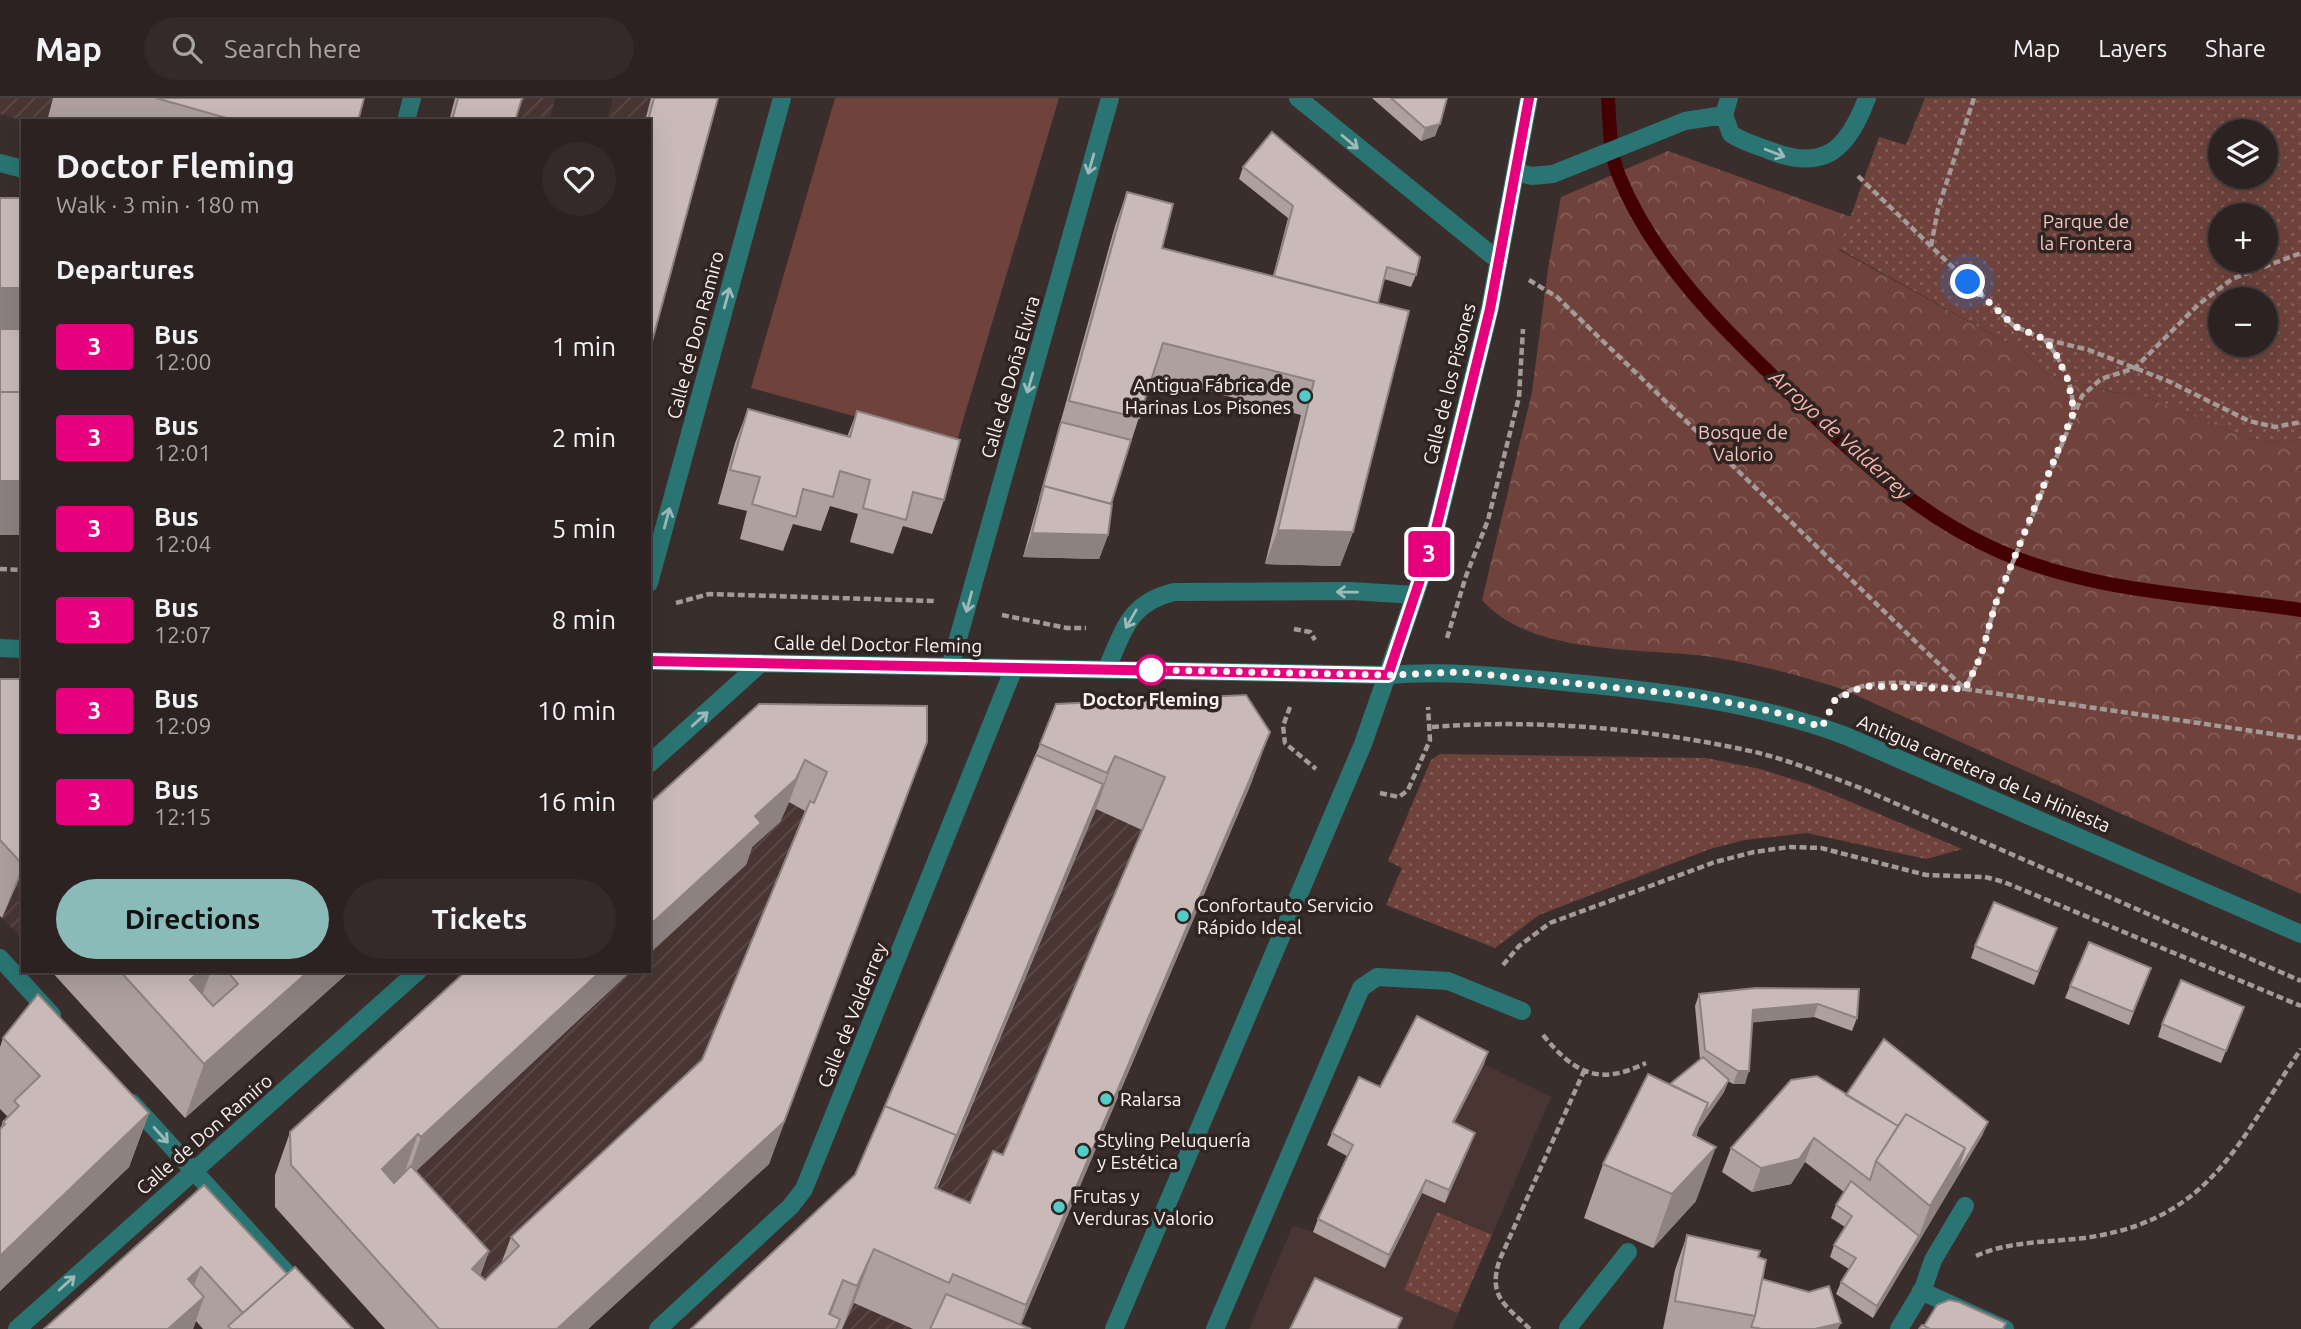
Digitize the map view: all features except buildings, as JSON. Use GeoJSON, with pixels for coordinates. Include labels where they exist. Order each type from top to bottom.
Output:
{"type":"FeatureCollection","features":[{"type":"Feature","properties":{"kind":"street"},"geometry":{"type":"LineString","coordinates":[[407,119],[412,98]]}},
{"type":"Feature","properties":{"kind":"street","name":"Calle de Don Ramiro"},"geometry":{"type":"LineString","coordinates":[[651,576],[782,98]]}},
{"type":"Feature","properties":{"kind":"street","name":"Calle de Doña Elvira"},"geometry":{"type":"LineString","coordinates":[[950,667],[1110,98]]}},
{"type":"Feature","properties":{"kind":"street"},"geometry":{"type":"LineString","coordinates":[[1298,98],[1499,261]]}},
{"type":"Feature","properties":{"kind":"street","name":"Calle de los Pisones"},"geometry":{"type":"LineString","coordinates":[[1114,1329],[1363,744],[1415,595],[1435,532],[1499,261],[1528,98]]}},
{"type":"Feature","properties":{"kind":"street"},"geometry":{"type":"LineString","coordinates":[[1516,172],[1532,176],[1562,172],[1651,133],[1727,107],[1727,128],[1737,138],[1793,159],[1818,158],[1832,152],[1852,133],[1867,98]]}},
{"type":"Feature","properties":{"kind":"street"},"geometry":{"type":"LineString","coordinates":[[0,163],[21,168]]}},
{"type":"Feature","properties":{"kind":"street"},"geometry":{"type":"LineString","coordinates":[[1106,670],[1131,616],[1139,606],[1164,594],[1351,591],[1415,595]]}},
{"type":"Feature","properties":{"kind":"street"},"geometry":{"type":"LineString","coordinates":[[0,648],[21,649]]}},
{"type":"Feature","properties":{"kind":"street","name":"Calle del Doctor Fleming"},"geometry":{"type":"LineString","coordinates":[[651,661],[1388,675]]}},
{"type":"Feature","properties":{"kind":"street"},"geometry":{"type":"LineString","coordinates":[[651,762],[761,663]]}},
{"type":"Feature","properties":{"kind":"street","name":"Calle de Valderrey"},"geometry":{"type":"LineString","coordinates":[[658,1329],[791,1206],[804,1189],[1014,668]]}},
{"type":"Feature","properties":{"kind":"street","name":"Antigua carretera de La Hiniesta"},"geometry":{"type":"LineString","coordinates":[[1388,675],[1462,672],[1667,692],[1742,705],[1822,727],[1897,757],[2301,934]]}},
{"type":"Feature","properties":{"kind":"street"},"geometry":{"type":"LineString","coordinates":[[0,958],[63,1027]]}},
{"type":"Feature","properties":{"kind":"street","name":"Calle de Don Ramiro"},"geometry":{"type":"LineString","coordinates":[[17,1329],[416,973]]}},
{"type":"Feature","properties":{"kind":"street"},"geometry":{"type":"LineString","coordinates":[[1215,1329],[1360,988],[1368,981],[1388,976],[1448,981],[1522,1011]]}},
{"type":"Feature","properties":{"kind":"street"},"geometry":{"type":"LineString","coordinates":[[117,1086],[309,1298]]}},
{"type":"Feature","properties":{"kind":"street"},"geometry":{"type":"LineString","coordinates":[[1899,1329],[1921,1291],[1933,1260],[1965,1206]]}},
{"type":"Feature","properties":{"kind":"street"},"geometry":{"type":"LineString","coordinates":[[1566,1329],[1628,1252]]}},
{"type":"Feature","properties":{"kind":"street"},"geometry":{"type":"LineString","coordinates":[[1921,1291],[2005,1329]]}},
{"type":"Feature","properties":{"kind":"path"},"geometry":{"type":"LineString","coordinates":[[1931,246],[1938,209],[1974,98]]}},
{"type":"Feature","properties":{"kind":"path"},"geometry":{"type":"LineString","coordinates":[[1832,152],[1999,315],[2014,326],[2044,339],[2089,350],[2135,368],[2256,423],[2275,427],[2301,422]]}},
{"type":"Feature","properties":{"kind":"path"},"geometry":{"type":"LineString","coordinates":[[1965,689],[1981,656],[1995,605],[2034,507],[2082,396],[2101,379],[2135,368],[2199,304],[2232,279],[2301,253]]}},
{"type":"Feature","properties":{"kind":"path"},"geometry":{"type":"LineString","coordinates":[[1499,261],[1557,297],[1965,689]]}},
{"type":"Feature","properties":{"kind":"path"},"geometry":{"type":"LineString","coordinates":[[1527,290],[1531,268]]}},
{"type":"Feature","properties":{"kind":"path"},"geometry":{"type":"LineString","coordinates":[[1457,604],[1488,520],[1519,397],[1523,324]]}},
{"type":"Feature","properties":{"kind":"path"},"geometry":{"type":"LineString","coordinates":[[2044,339],[2055,352],[2068,380],[2074,411]]}},
{"type":"Feature","properties":{"kind":"path"},"geometry":{"type":"LineString","coordinates":[[0,569],[21,570]]}},
{"type":"Feature","properties":{"kind":"path"},"geometry":{"type":"LineString","coordinates":[[667,603],[684,602],[709,594],[907,598],[946,604]]}},
{"type":"Feature","properties":{"kind":"path"},"geometry":{"type":"LineString","coordinates":[[995,613],[1067,628],[1089,628]]}},
{"type":"Feature","properties":{"kind":"path"},"geometry":{"type":"LineString","coordinates":[[1283,629],[1310,632],[1316,642],[1315,648]]}},
{"type":"Feature","properties":{"kind":"path"},"geometry":{"type":"LineString","coordinates":[[1822,727],[1835,700],[1864,686],[1965,689],[2301,738]]}},
{"type":"Feature","properties":{"kind":"path"},"geometry":{"type":"LineString","coordinates":[[1370,790],[1393,797],[1405,795],[1428,747],[1432,727],[1427,710]]}},
{"type":"Feature","properties":{"kind":"path"},"geometry":{"type":"LineString","coordinates":[[1432,727],[1517,724],[1648,733],[1742,749],[1790,762],[1858,787],[2301,981]]}},
{"type":"Feature","properties":{"kind":"path"},"geometry":{"type":"LineString","coordinates":[[1283,726],[1284,743],[1317,770]]}},
{"type":"Feature","properties":{"kind":"path"},"geometry":{"type":"LineString","coordinates":[[1482,994],[1519,946],[1550,923],[1725,859],[1790,847],[1821,848],[1926,874],[1985,877],[2004,882],[2301,1006]]}},
{"type":"Feature","properties":{"kind":"path"},"geometry":{"type":"LineString","coordinates":[[1522,1011],[1564,1058],[1584,1072],[1616,1076],[1646,1063]]}},
{"type":"Feature","properties":{"kind":"path"},"geometry":{"type":"LineString","coordinates":[[1921,1291],[1982,1254],[2014,1246],[2121,1231],[2156,1219],[2185,1203],[2233,1155],[2301,1049]]}},
{"type":"Feature","properties":{"kind":"path"},"geometry":{"type":"LineString","coordinates":[[1530,1329],[1503,1303],[1494,1281],[1500,1259],[1584,1072]]}},
{"type":"Feature","properties":{"kind":"shaded area"},"geometry":{"type":"Polygon","coordinates":[[[0,98],[53,98],[48,119],[21,120],[0,114],[0,98]]]}},
{"type":"Feature","properties":{"kind":"shaded area"},"geometry":{"type":"Polygon","coordinates":[[[518,98],[555,98],[550,119],[513,119],[518,98]]]}},
{"type":"Feature","properties":{"kind":"shaded area"},"geometry":{"type":"Polygon","coordinates":[[[613,98],[651,98],[646,119],[608,119],[613,98]]]}},
{"type":"Feature","properties":{"kind":"shaded area"},"geometry":{"type":"Polygon","coordinates":[[[789,802],[811,815],[686,1103],[469,1323],[403,1177],[629,973],[651,973],[651,952],[739,859],[780,822],[789,802]]]}},
{"type":"Feature","properties":{"kind":"shaded area"},"geometry":{"type":"Polygon","coordinates":[[[1096,809],[1145,831],[983,1209],[936,1189],[1096,809]]]}},
{"type":"Feature","properties":{"kind":"shaded area"},"geometry":{"type":"Polygon","coordinates":[[[21,875],[21,938],[2,918],[21,875]]]}},
{"type":"Feature","properties":{"kind":"shaded area"},"geometry":{"type":"Polygon","coordinates":[[[1412,1029],[1551,1097],[1452,1329],[1249,1329],[1293,1225],[1313,1232],[1348,1157],[1327,1145],[1354,1090],[1376,1099],[1412,1029]]]}},
{"type":"Feature","properties":{"kind":"shaded area"},"geometry":{"type":"Polygon","coordinates":[[[854,1303],[913,1329],[842,1329],[854,1303]]]}},
{"type":"Feature","properties":{"kind":"green space"},"geometry":{"type":"Polygon","coordinates":[[[835,98],[1059,98],[956,444],[751,388],[835,98]]]}},
{"type":"Feature","properties":{"kind":"green space","name":"Parque de la Frontera"},"geometry":{"type":"Polygon","coordinates":[[[1925,98],[2301,98],[2301,439],[2280,442],[2250,439],[2139,394],[2112,392],[2046,374],[2024,352],[1839,249],[1879,137],[1906,145],[1925,98]]]}},
{"type":"Feature","properties":{"kind":"green space","name":"Bosque de Valorio"},"geometry":{"type":"Polygon","coordinates":[[[1668,151],[1851,217],[1839,250],[2024,352],[2046,374],[2111,392],[2139,394],[2250,439],[2280,442],[2301,439],[2301,894],[1842,689],[1777,670],[1712,657],[1621,650],[1558,640],[1529,632],[1504,618],[1482,600],[1532,392],[1548,269],[1561,197],[1668,151]]]}},
{"type":"Feature","properties":{"kind":"green space"},"geometry":{"type":"Polygon","coordinates":[[[1440,754],[1706,758],[1760,769],[1808,784],[1962,849],[1926,859],[1807,833],[1745,840],[1710,849],[1539,915],[1495,948],[1386,905],[1402,868],[1388,861],[1431,760],[1440,754]]]}},
{"type":"Feature","properties":{"kind":"green space"},"geometry":{"type":"Polygon","coordinates":[[[1437,1212],[1492,1235],[1458,1313],[1404,1290],[1437,1212]]]}},
{"type":"Feature","properties":{"kind":"waterway","name":"Arroyo de Valderrey"},"geometry":{"type":"LineString","coordinates":[[1608,98],[1612,148],[1619,176],[1651,237],[1670,265],[1715,318],[1763,367],[1862,460],[1913,501],[1970,537],[2037,566],[2149,591],[2301,610]]}},
{"type":"Feature","properties":{"kind":"bus line","name":"3"},"geometry":{"type":"LineString","coordinates":[[651,661],[1388,675],[1433,541],[1490,309],[1529,98]]}},
{"type":"Feature","properties":{"kind":"place","name":"Antigua Fábrica de Harinas Los Pisones"},"geometry":{"type":"Point","coordinates":[1305,396]}},
{"type":"Feature","properties":{"kind":"place","name":"Doctor Fleming"},"geometry":{"type":"Point","coordinates":[1151,670]}},
{"type":"Feature","properties":{"kind":"place","name":"Confortauto Servicio Rápido Ideal"},"geometry":{"type":"Point","coordinates":[1183,916]}},
{"type":"Feature","properties":{"kind":"place","name":"Ralarsa"},"geometry":{"type":"Point","coordinates":[1106,1099]}},
{"type":"Feature","properties":{"kind":"place","name":"Styling Peluquería y Estética"},"geometry":{"type":"Point","coordinates":[1083,1151]}},
{"type":"Feature","properties":{"kind":"place","name":"Frutas y Verduras Valorio"},"geometry":{"type":"Point","coordinates":[1059,1207]}},
{"type":"Feature","properties":{"kind":"route"},"geometry":{"type":"LineString","coordinates":[[1151,670],[1388,675],[1462,672],[1698,696],[1778,713],[1822,727],[1835,700],[1864,686],[1965,689],[1981,656],[1995,605],[2074,411],[2068,380],[2055,352],[2044,339],[2014,326],[1999,315],[1968,282]]}}]}
